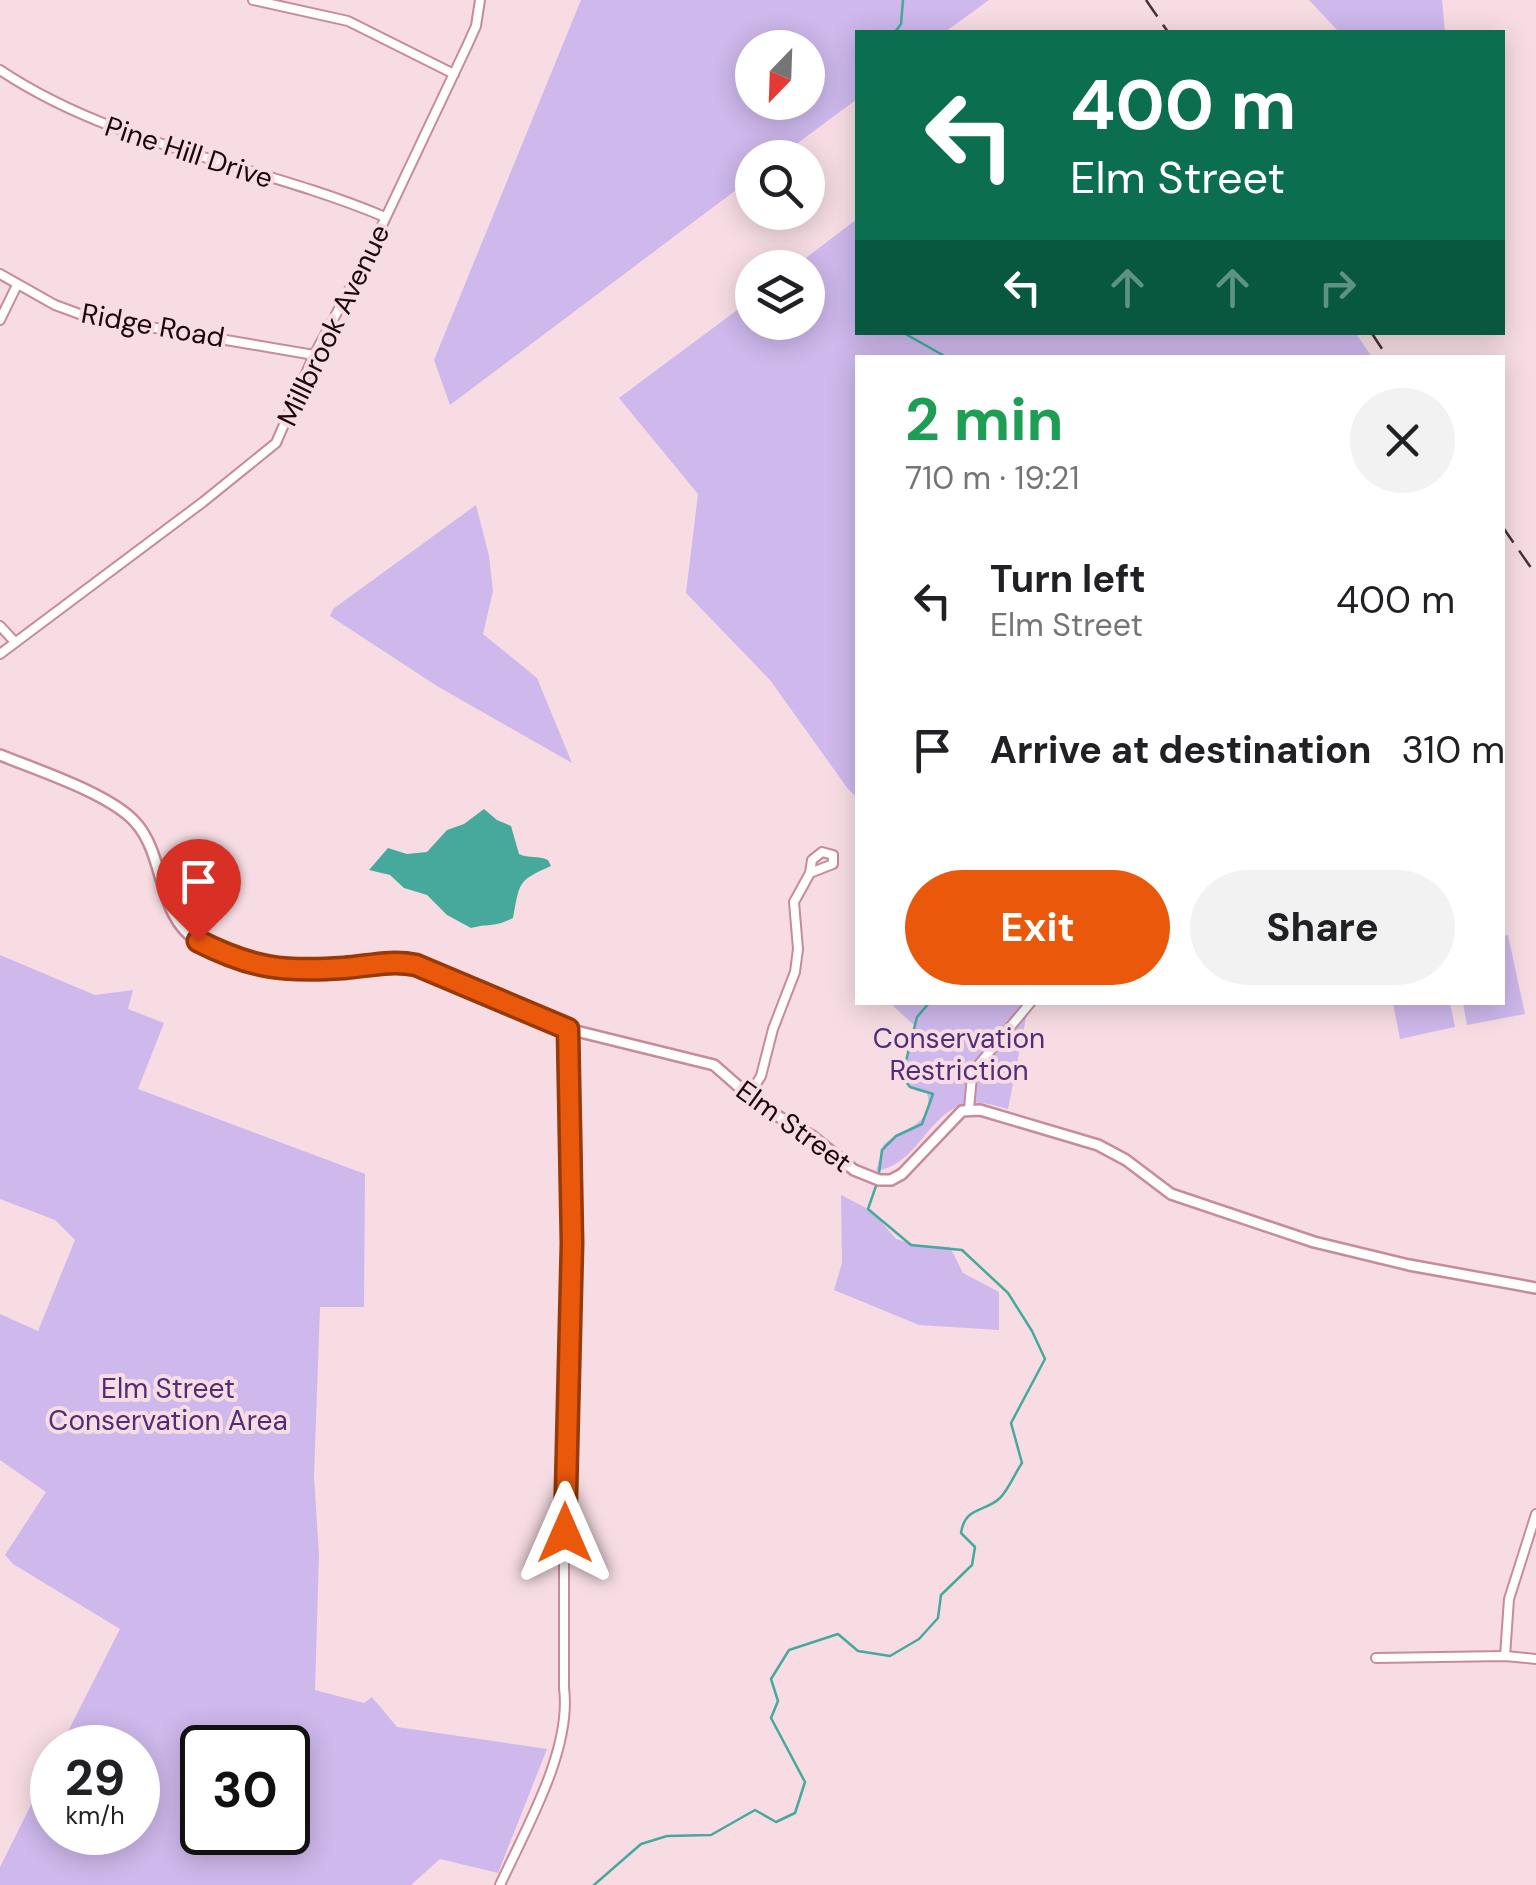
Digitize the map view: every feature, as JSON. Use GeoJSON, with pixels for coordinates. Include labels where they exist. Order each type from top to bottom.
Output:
{"type":"FeatureCollection","features":[{"type":"Feature","properties":{"kind":"street"},"geometry":{"type":"LineString","coordinates":[[254,0],[348,21],[454,74]]}},
{"type":"Feature","properties":{"kind":"street","name":"Millbrook Avenue"},"geometry":{"type":"LineString","coordinates":[[0,654],[276,443],[314,355],[454,74],[476,26],[480,0]]}},
{"type":"Feature","properties":{"kind":"street","name":"Pine Hill Drive"},"geometry":{"type":"LineString","coordinates":[[0,70],[52,102],[116,130],[385,217]]}},
{"type":"Feature","properties":{"kind":"street","name":"Ridge Road"},"geometry":{"type":"LineString","coordinates":[[0,274],[17,286],[85,316],[314,355]]}},
{"type":"Feature","properties":{"kind":"street"},"geometry":{"type":"LineString","coordinates":[[0,320],[17,286]]}},
{"type":"Feature","properties":{"kind":"street"},"geometry":{"type":"LineString","coordinates":[[0,626],[15,642]]}},
{"type":"Feature","properties":{"kind":"street","name":"Elm Street"},"geometry":{"type":"LineString","coordinates":[[0,755],[103,799],[138,824],[178,924],[198,941],[252,963],[290,971],[398,961],[568,1029],[714,1065],[748,1097],[812,1136],[854,1170],[879,1180],[891,1180],[909,1170],[955,1118],[969,1110]]}},
{"type":"Feature","properties":{"kind":"street"},"geometry":{"type":"LineString","coordinates":[[748,1097],[761,1076],[773,1030],[796,972],[794,902],[810,872]]}},
{"type":"Feature","properties":{"kind":"street"},"geometry":{"type":"LineString","coordinates":[[1028,1005],[976,1068],[969,1110],[1098,1144],[1172,1194],[1314,1242],[1408,1266],[1536,1288]]}},
{"type":"Feature","properties":{"kind":"street"},"geometry":{"type":"LineString","coordinates":[[500,1885],[563,1740],[568,1711],[564,1688],[564,1503],[572,1254],[568,1029]]}},
{"type":"Feature","properties":{"kind":"street"},"geometry":{"type":"LineString","coordinates":[[1505,1656],[1509,1598],[1536,1514]]}},
{"type":"Feature","properties":{"kind":"street"},"geometry":{"type":"LineString","coordinates":[[1376,1658],[1536,1659]]}},
{"type":"Feature","properties":{"kind":"green space"},"geometry":{"type":"Polygon","coordinates":[[[581,0],[989,0],[948,30],[855,30],[855,100],[802,140],[735,140],[735,191],[450,405],[434,360],[581,0]]]}},
{"type":"Feature","properties":{"kind":"green space"},"geometry":{"type":"Polygon","coordinates":[[[1309,0],[1442,0],[1445,30],[1337,30],[1309,0]]]}},
{"type":"Feature","properties":{"kind":"green space"},"geometry":{"type":"Polygon","coordinates":[[[855,221],[855,335],[1357,335],[1371,355],[855,355],[855,795],[770,680],[686,593],[698,494],[619,398],[735,312],[735,340],[825,340],[825,250],[816,250],[855,221]]]}},
{"type":"Feature","properties":{"kind":"green space"},"geometry":{"type":"Polygon","coordinates":[[[476,505],[493,591],[483,634],[537,678],[572,763],[437,686],[330,616],[333,609],[476,505]]]}},
{"type":"Feature","properties":{"kind":"green space"},"geometry":{"type":"Polygon","coordinates":[[[1508,935],[1525,1014],[1467,1025],[1463,1005],[1505,1005],[1508,935]]]}},
{"type":"Feature","properties":{"kind":"green space","name":"Elm Street Conservation Area"},"geometry":{"type":"Polygon","coordinates":[[[0,955],[95,995],[133,990],[128,1009],[164,1023],[138,1089],[365,1174],[364,1307],[320,1307],[314,1477],[319,1554],[315,1690],[364,1703],[372,1697],[397,1727],[547,1749],[498,1873],[440,1859],[411,1885],[0,1885],[0,1867],[30,1807],[30,1855],[160,1855],[160,1725],[71,1725],[120,1629],[13,1564],[5,1555],[46,1492],[0,1460],[0,1314],[38,1331],[75,1240],[55,1220],[0,1199],[0,955]]]}},
{"type":"Feature","properties":{"kind":"green space","name":"Conservation Restriction"},"geometry":{"type":"Polygon","coordinates":[[[1029,1005],[1008,1109],[974,1103],[955,1108],[903,1158],[876,1171],[884,1144],[916,1124],[928,1103],[927,1093],[912,1088],[907,1081],[907,1056],[914,1025],[893,1006],[1029,1005]]]}},
{"type":"Feature","properties":{"kind":"green space"},"geometry":{"type":"Polygon","coordinates":[[[1393,1005],[1450,1005],[1455,1027],[1400,1039],[1393,1005]]]}},
{"type":"Feature","properties":{"kind":"green space"},"geometry":{"type":"Polygon","coordinates":[[[841,1195],[872,1211],[896,1239],[950,1247],[963,1273],[999,1292],[999,1330],[919,1325],[834,1290],[842,1263],[841,1195]]]}},
{"type":"Feature","properties":{"kind":"shaded area"},"geometry":{"type":"Polygon","coordinates":[[[484,809],[511,826],[519,854],[548,860],[551,866],[522,884],[513,918],[471,928],[447,915],[427,895],[404,888],[390,875],[369,870],[388,848],[407,854],[427,852],[447,830],[464,824],[484,809]]]}},
{"type":"Feature","properties":{"kind":"waterway"},"geometry":{"type":"LineString","coordinates":[[896,30],[901,24],[903,0]]}},
{"type":"Feature","properties":{"kind":"waterway"},"geometry":{"type":"LineString","coordinates":[[907,335],[943,355]]}},
{"type":"Feature","properties":{"kind":"waterway"},"geometry":{"type":"LineString","coordinates":[[879,1173],[882,1150],[896,1136],[922,1124],[933,1094],[910,1087],[902,1077],[917,1017],[927,1005]]}},
{"type":"Feature","properties":{"kind":"waterway"},"geometry":{"type":"LineString","coordinates":[[594,1885],[641,1844],[667,1836],[711,1835],[755,1810],[776,1822],[795,1813],[805,1782],[771,1718],[778,1701],[771,1679],[789,1650],[838,1634],[858,1651],[890,1656],[919,1639],[938,1618],[941,1595],[972,1565],[975,1547],[961,1533],[963,1524],[971,1514],[1000,1498],[1022,1463],[1011,1423],[1045,1359],[1032,1331],[1008,1293],[962,1250],[911,1245],[868,1209],[877,1183]]}},
{"type":"Feature","properties":{"kind":"railway"},"geometry":{"type":"LineString","coordinates":[[1146,0],[1167,30]]}},
{"type":"Feature","properties":{"kind":"railway"},"geometry":{"type":"LineString","coordinates":[[1373,335],[1386,355]]}},
{"type":"Feature","properties":{"kind":"railway"},"geometry":{"type":"LineString","coordinates":[[1505,530],[1536,575]]}},
{"type":"Feature","properties":{"kind":"route"},"geometry":{"type":"LineString","coordinates":[[198,941],[278,970],[350,968],[398,961],[416,965],[568,1029],[572,1243],[565,1533]]}}]}
